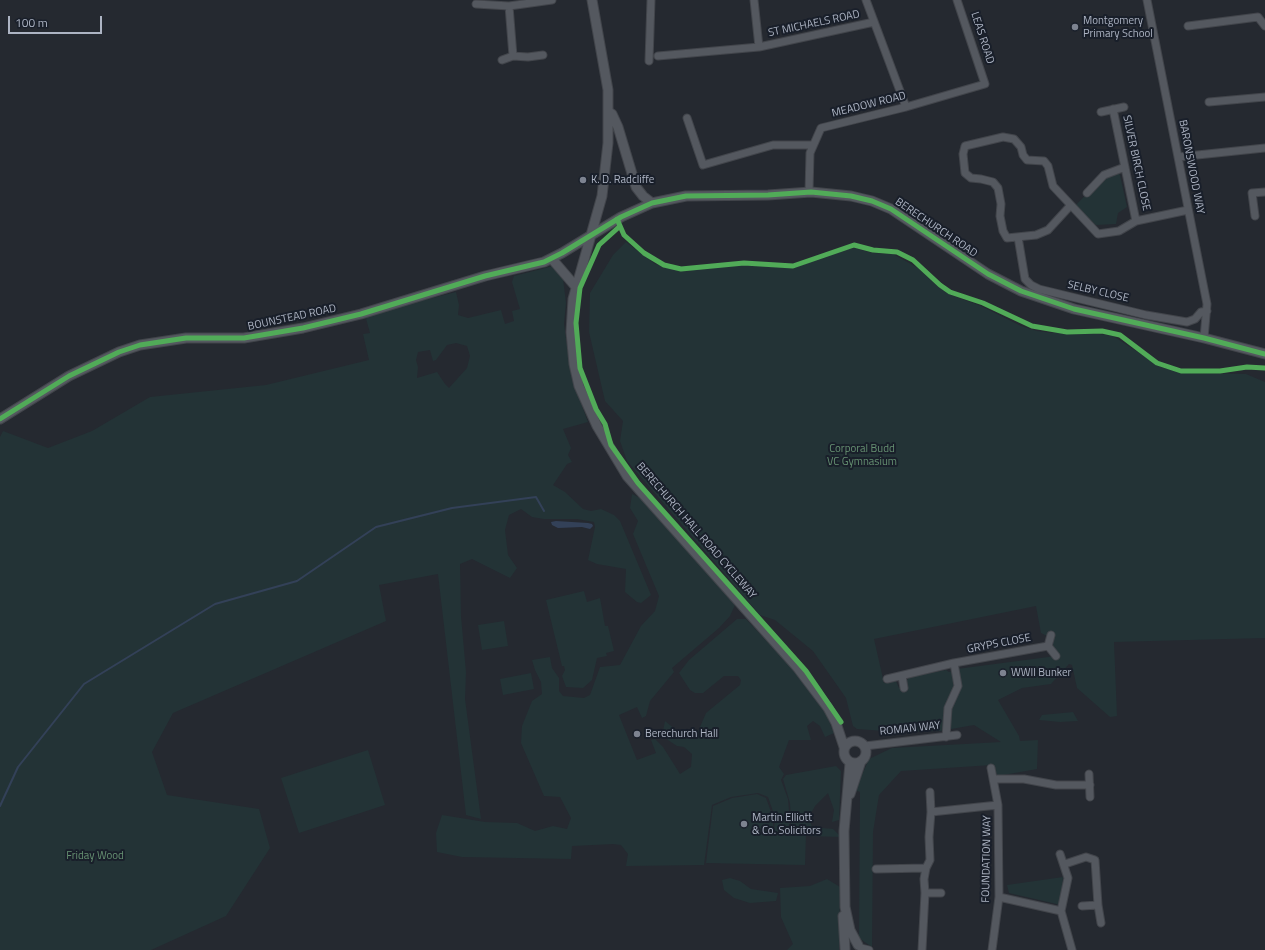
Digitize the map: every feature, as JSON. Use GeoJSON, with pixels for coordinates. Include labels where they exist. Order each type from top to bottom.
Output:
{"type":"FeatureCollection","features":[{"type":"Feature","properties":{"kind":"street"},"geometry":{"type":"LineString","coordinates":[[476,4],[509,6],[552,0]]}},
{"type":"Feature","properties":{"kind":"street"},"geometry":{"type":"LineString","coordinates":[[592,0],[604,66],[609,112],[607,164],[593,235],[573,299],[571,332],[574,364],[579,386],[585,402],[615,459],[630,481],[797,667],[819,694],[836,723],[852,741],[861,743],[865,746],[866,753],[861,761],[847,798]]}},
{"type":"Feature","properties":{"kind":"street"},"geometry":{"type":"LineString","coordinates":[[648,61],[651,0]]}},
{"type":"Feature","properties":{"kind":"street","name":"ST MICHAELS ROAD"},"geometry":{"type":"LineString","coordinates":[[754,0],[759,47]]}},
{"type":"Feature","properties":{"kind":"street"},"geometry":{"type":"LineString","coordinates":[[866,0],[906,107]]}},
{"type":"Feature","properties":{"kind":"street","name":"LEAS ROAD"},"geometry":{"type":"LineString","coordinates":[[957,0],[985,84]]}},
{"type":"Feature","properties":{"kind":"street","name":"BARONSWOOD WAY"},"geometry":{"type":"LineString","coordinates":[[1147,0],[1207,311],[1204,338]]}},
{"type":"Feature","properties":{"kind":"street"},"geometry":{"type":"LineString","coordinates":[[509,6],[513,56]]}},
{"type":"Feature","properties":{"kind":"street"},"geometry":{"type":"LineString","coordinates":[[1188,26],[1258,17],[1265,26]]}},
{"type":"Feature","properties":{"kind":"street","name":"ST MICHAELS ROAD"},"geometry":{"type":"LineString","coordinates":[[658,56],[759,47],[874,22]]}},
{"type":"Feature","properties":{"kind":"street"},"geometry":{"type":"LineString","coordinates":[[502,60],[513,56],[528,57],[543,55]]}},
{"type":"Feature","properties":{"kind":"street","name":"MEADOW ROAD"},"geometry":{"type":"LineString","coordinates":[[809,192],[810,153],[821,128],[906,107],[985,84]]}},
{"type":"Feature","properties":{"kind":"street"},"geometry":{"type":"LineString","coordinates":[[1209,102],[1265,97]]}},
{"type":"Feature","properties":{"kind":"street"},"geometry":{"type":"LineString","coordinates":[[1101,112],[1124,107]]}},
{"type":"Feature","properties":{"kind":"street","name":"SILVER BIRCH CLOSE"},"geometry":{"type":"LineString","coordinates":[[1113,109],[1136,221]]}},
{"type":"Feature","properties":{"kind":"street"},"geometry":{"type":"LineString","coordinates":[[609,112],[612,114],[618,127],[636,187],[643,196],[652,203]]}},
{"type":"Feature","properties":{"kind":"street"},"geometry":{"type":"LineString","coordinates":[[687,118],[703,165],[772,145],[813,145]]}},
{"type":"Feature","properties":{"kind":"street"},"geometry":{"type":"LineString","coordinates":[[1070,206],[1048,230],[1036,235],[1007,238],[1003,232],[1000,216],[1001,204],[998,188],[993,182],[971,178],[965,172],[963,154],[965,146],[1003,137],[1014,139],[1021,147],[1023,155],[1027,160],[1044,161],[1048,166],[1053,186],[1070,206],[1098,234],[1119,231],[1136,221],[1188,210]]}},
{"type":"Feature","properties":{"kind":"street"},"geometry":{"type":"LineString","coordinates":[[1178,157],[1265,148]]}},
{"type":"Feature","properties":{"kind":"street"},"geometry":{"type":"LineString","coordinates":[[1087,193],[1104,175],[1125,167]]}},
{"type":"Feature","properties":{"kind":"street","name":"BERECHURCH ROAD"},"geometry":{"type":"LineString","coordinates":[[593,235],[613,222],[652,203],[686,196],[809,192],[860,197],[891,209],[988,274],[1021,291],[1074,309],[1204,338],[1265,354]]}},
{"type":"Feature","properties":{"kind":"street"},"geometry":{"type":"LineString","coordinates":[[1254,216],[1252,193],[1265,192]]}},
{"type":"Feature","properties":{"kind":"street"},"geometry":{"type":"LineString","coordinates":[[597,215],[613,222]]}},
{"type":"Feature","properties":{"kind":"street","name":"BOUNSTEAD ROAD"},"geometry":{"type":"LineString","coordinates":[[0,419],[69,376],[119,352],[140,345],[186,338],[244,338],[303,328],[361,314],[485,276],[521,269],[552,259],[593,235]]}},
{"type":"Feature","properties":{"kind":"street","name":"SELBY CLOSE"},"geometry":{"type":"LineString","coordinates":[[1018,237],[1025,279],[1031,285],[1039,289],[1187,322],[1195,319],[1201,312],[1207,311]]}},
{"type":"Feature","properties":{"kind":"street"},"geometry":{"type":"LineString","coordinates":[[552,259],[576,287]]}},
{"type":"Feature","properties":{"kind":"street","name":"GRYPS CLOSE"},"geometry":{"type":"LineString","coordinates":[[1048,646],[1051,635]]}},
{"type":"Feature","properties":{"kind":"street","name":"GRYPS CLOSE"},"geometry":{"type":"LineString","coordinates":[[1048,646],[1056,656]]}},
{"type":"Feature","properties":{"kind":"street","name":"GRYPS CLOSE"},"geometry":{"type":"LineString","coordinates":[[886,678],[1048,646]]}},
{"type":"Feature","properties":{"kind":"street","name":"GRYPS CLOSE"},"geometry":{"type":"LineString","coordinates":[[946,737],[948,708],[958,686],[954,664]]}},
{"type":"Feature","properties":{"kind":"street"},"geometry":{"type":"LineString","coordinates":[[902,676],[904,688]]}},
{"type":"Feature","properties":{"kind":"street"},"geometry":{"type":"LineString","coordinates":[[836,723],[844,747],[844,757],[850,763],[857,764],[861,761]]}},
{"type":"Feature","properties":{"kind":"street","name":"ROMAN WAY"},"geometry":{"type":"LineString","coordinates":[[865,746],[957,735]]}},
{"type":"Feature","properties":{"kind":"street"},"geometry":{"type":"LineString","coordinates":[[844,747],[852,741]]}},
{"type":"Feature","properties":{"kind":"street"},"geometry":{"type":"LineString","coordinates":[[844,949],[844,831],[850,763]]}},
{"type":"Feature","properties":{"kind":"street","name":"FOUNDATION WAY"},"geometry":{"type":"LineString","coordinates":[[991,768],[998,805],[999,897],[992,950]]}},
{"type":"Feature","properties":{"kind":"street"},"geometry":{"type":"LineString","coordinates":[[1089,774],[1090,796]]}},
{"type":"Feature","properties":{"kind":"street"},"geometry":{"type":"LineString","coordinates":[[993,779],[1024,779],[1056,785],[1090,785]]}},
{"type":"Feature","properties":{"kind":"street"},"geometry":{"type":"LineString","coordinates":[[922,950],[925,893],[924,879],[926,868],[930,860],[930,792]]}},
{"type":"Feature","properties":{"kind":"street"},"geometry":{"type":"LineString","coordinates":[[931,812],[998,805]]}},
{"type":"Feature","properties":{"kind":"street"},"geometry":{"type":"LineString","coordinates":[[1060,854],[1068,878],[1061,911],[1072,950]]}},
{"type":"Feature","properties":{"kind":"street"},"geometry":{"type":"LineString","coordinates":[[1064,864],[1086,857],[1094,860],[1101,923]]}},
{"type":"Feature","properties":{"kind":"street"},"geometry":{"type":"LineString","coordinates":[[876,870],[926,868]]}},
{"type":"Feature","properties":{"kind":"street"},"geometry":{"type":"LineString","coordinates":[[925,893],[940,893]]}},
{"type":"Feature","properties":{"kind":"street"},"geometry":{"type":"LineString","coordinates":[[999,897],[1061,911]]}},
{"type":"Feature","properties":{"kind":"street"},"geometry":{"type":"LineString","coordinates":[[1082,906],[1098,905]]}},
{"type":"Feature","properties":{"kind":"street"},"geometry":{"type":"LineString","coordinates":[[845,907],[850,930],[863,948]]}},
{"type":"Feature","properties":{"kind":"street"},"geometry":{"type":"LineString","coordinates":[[844,949],[849,945],[863,948]]}},
{"type":"Feature","properties":{"kind":"green space"},"geometry":{"type":"Polygon","coordinates":[[[1119,171],[1127,207],[1118,213],[1116,224],[1096,225],[1075,206],[1105,175],[1119,171]]]}},
{"type":"Feature","properties":{"kind":"green space","name":"Corporal Budd VC Gymnasium"},"geometry":{"type":"Polygon","coordinates":[[[626,242],[655,264],[681,271],[743,264],[793,268],[846,249],[854,248],[873,253],[893,254],[918,268],[935,284],[951,295],[981,306],[1021,326],[1037,331],[1053,333],[1085,332],[1113,336],[1161,367],[1188,373],[1246,374],[1265,382],[1265,638],[1114,642],[1117,716],[1110,717],[1077,688],[1072,665],[1069,664],[1051,684],[1022,688],[998,700],[1019,736],[1020,741],[1038,740],[1037,769],[998,776],[992,765],[901,771],[879,795],[873,832],[872,947],[859,938],[860,792],[855,790],[869,759],[892,748],[1001,742],[974,725],[940,731],[898,732],[857,729],[853,726],[846,698],[813,651],[775,620],[760,615],[627,461],[620,441],[623,421],[605,401],[589,332],[590,293],[613,255],[626,242]],[[1036,606],[874,639],[884,683],[896,681],[899,688],[905,687],[905,682],[910,677],[946,670],[949,672],[957,669],[1056,656],[1051,651],[1051,638],[1041,633],[1036,606]]]}},
{"type":"Feature","properties":{"kind":"green space","name":"Friday Wood"},"geometry":{"type":"Polygon","coordinates":[[[553,266],[562,271],[566,303],[564,324],[572,379],[588,422],[563,429],[571,448],[568,455],[572,462],[567,464],[553,485],[565,492],[583,509],[591,511],[601,509],[614,515],[620,521],[651,595],[641,603],[637,602],[625,592],[626,569],[597,564],[588,560],[595,527],[594,522],[577,519],[544,519],[532,517],[521,509],[509,515],[505,530],[508,555],[517,568],[510,578],[472,559],[460,564],[461,616],[466,672],[465,699],[481,819],[466,815],[438,574],[379,585],[386,621],[173,713],[152,752],[167,795],[259,809],[270,848],[226,916],[151,950],[0,950],[0,437],[3,431],[48,448],[92,431],[150,397],[266,385],[369,360],[363,334],[370,333],[365,315],[456,292],[459,305],[458,315],[468,318],[501,310],[505,324],[514,321],[512,311],[520,309],[512,282],[514,276],[553,266]],[[456,343],[447,345],[436,360],[433,361],[430,350],[418,352],[416,360],[418,367],[417,378],[437,372],[449,388],[467,368],[470,356],[467,346],[456,343]]]}},
{"type":"Feature","properties":{"kind":"green space"},"geometry":{"type":"Polygon","coordinates":[[[632,494],[642,499],[666,528],[687,547],[735,605],[730,616],[719,628],[672,668],[674,672],[650,701],[646,716],[642,718],[637,707],[619,715],[637,760],[656,753],[651,740],[655,739],[663,747],[680,774],[691,767],[692,754],[684,747],[677,746],[668,740],[663,731],[665,721],[676,730],[690,735],[697,734],[706,713],[740,685],[741,680],[738,676],[724,676],[703,693],[695,693],[690,690],[679,673],[689,660],[737,619],[746,619],[808,685],[824,709],[834,733],[825,737],[820,726],[813,721],[807,726],[811,740],[789,740],[779,767],[784,774],[781,780],[788,799],[790,823],[787,829],[791,827],[791,820],[790,803],[783,779],[786,775],[836,766],[841,771],[839,820],[832,822],[834,810],[828,793],[815,806],[809,817],[812,827],[833,829],[841,837],[807,836],[807,833],[785,832],[787,830],[779,833],[774,831],[775,817],[768,797],[758,793],[731,797],[712,805],[704,865],[626,866],[628,854],[621,845],[613,844],[572,846],[571,859],[462,857],[437,852],[436,833],[442,815],[485,822],[517,823],[535,831],[553,826],[567,829],[571,818],[560,797],[544,796],[521,743],[522,726],[532,701],[542,694],[541,682],[532,660],[550,657],[552,668],[559,678],[559,691],[563,696],[584,698],[590,695],[600,667],[620,665],[641,626],[655,611],[659,596],[633,534],[638,521],[630,508],[632,494]]]}},
{"type":"Feature","properties":{"kind":"green space"},"geometry":{"type":"Polygon","coordinates":[[[584,591],[587,602],[600,598],[605,626],[608,626],[614,651],[606,653],[607,656],[597,658],[592,680],[583,688],[566,687],[562,676],[565,670],[564,666],[562,666],[546,600],[584,591]]]}},
{"type":"Feature","properties":{"kind":"green space"},"geometry":{"type":"Polygon","coordinates":[[[504,621],[508,646],[482,650],[478,625],[504,621]]]}},
{"type":"Feature","properties":{"kind":"green space"},"geometry":{"type":"Polygon","coordinates":[[[531,673],[534,689],[503,695],[500,679],[531,673]]]}},
{"type":"Feature","properties":{"kind":"green space"},"geometry":{"type":"Polygon","coordinates":[[[1073,712],[1078,721],[1060,722],[1039,720],[1042,715],[1073,712]]]}},
{"type":"Feature","properties":{"kind":"green space"},"geometry":{"type":"Polygon","coordinates":[[[368,750],[385,805],[299,833],[281,778],[368,750]]]}},
{"type":"Feature","properties":{"kind":"green space"},"geometry":{"type":"Polygon","coordinates":[[[757,794],[766,798],[773,818],[773,834],[806,833],[805,865],[706,863],[713,806],[732,798],[757,794]]]}},
{"type":"Feature","properties":{"kind":"green space"},"geometry":{"type":"Polygon","coordinates":[[[1063,877],[1061,905],[1009,893],[1007,885],[1063,877]]]}},
{"type":"Feature","properties":{"kind":"green space"},"geometry":{"type":"Polygon","coordinates":[[[730,878],[740,881],[751,889],[778,893],[776,901],[750,903],[734,898],[724,890],[722,880],[730,878]]]}},
{"type":"Feature","properties":{"kind":"green space"},"geometry":{"type":"Polygon","coordinates":[[[827,879],[840,887],[839,950],[787,950],[793,944],[781,917],[780,888],[810,886],[827,879]]]}},
{"type":"Feature","properties":{"kind":"water"},"geometry":{"type":"Polygon","coordinates":[[[551,522],[588,523],[592,524],[593,526],[590,529],[582,527],[558,528],[552,525],[551,522]]]}},
{"type":"Feature","properties":{"kind":"waterway"},"geometry":{"type":"LineString","coordinates":[[0,806],[18,767],[84,684],[215,604],[297,581],[376,527],[452,508],[536,497],[544,511]]}},
{"type":"Feature","properties":{"kind":"cycle path"},"geometry":{"type":"LineString","coordinates":[[0,419],[69,376],[119,352],[140,345],[186,338],[244,338],[303,328],[361,314],[485,276],[544,262],[562,253],[621,217],[652,203],[686,196],[768,195],[811,192],[851,196],[872,201],[891,209],[988,274],[1021,291],[1074,309],[1204,338],[1265,354]]}},
{"type":"Feature","properties":{"kind":"cycle path"},"geometry":{"type":"LineString","coordinates":[[617,219],[624,235],[644,253],[664,265],[681,269],[744,263],[793,266],[854,245],[873,250],[897,252],[913,260],[940,285],[950,292],[983,303],[1032,326],[1067,332],[1102,331],[1120,335],[1157,363],[1181,371],[1220,371],[1247,367],[1265,368]]}},
{"type":"Feature","properties":{"kind":"cycle path","name":"BERECHURCH HALL ROAD CYCLEWAY"},"geometry":{"type":"LineString","coordinates":[[619,227],[599,245],[580,288],[576,323],[580,368],[596,409],[605,424],[611,445],[638,483],[806,671],[841,722]]}},
{"type":"Feature","properties":{"kind":"place","name":"Montgomery Primary School"},"geometry":{"type":"Point","coordinates":[1075,27]}},
{"type":"Feature","properties":{"kind":"place","name":"K. D. Radcliffe"},"geometry":{"type":"Point","coordinates":[583,180]}},
{"type":"Feature","properties":{"kind":"place","name":"WWII Bunker"},"geometry":{"type":"Point","coordinates":[1003,673]}},
{"type":"Feature","properties":{"kind":"place","name":"Berechurch Hall"},"geometry":{"type":"Point","coordinates":[637,734]}},
{"type":"Feature","properties":{"kind":"place","name":"Martin Elliott & Co. Solicitors"},"geometry":{"type":"Point","coordinates":[744,824]}}]}
